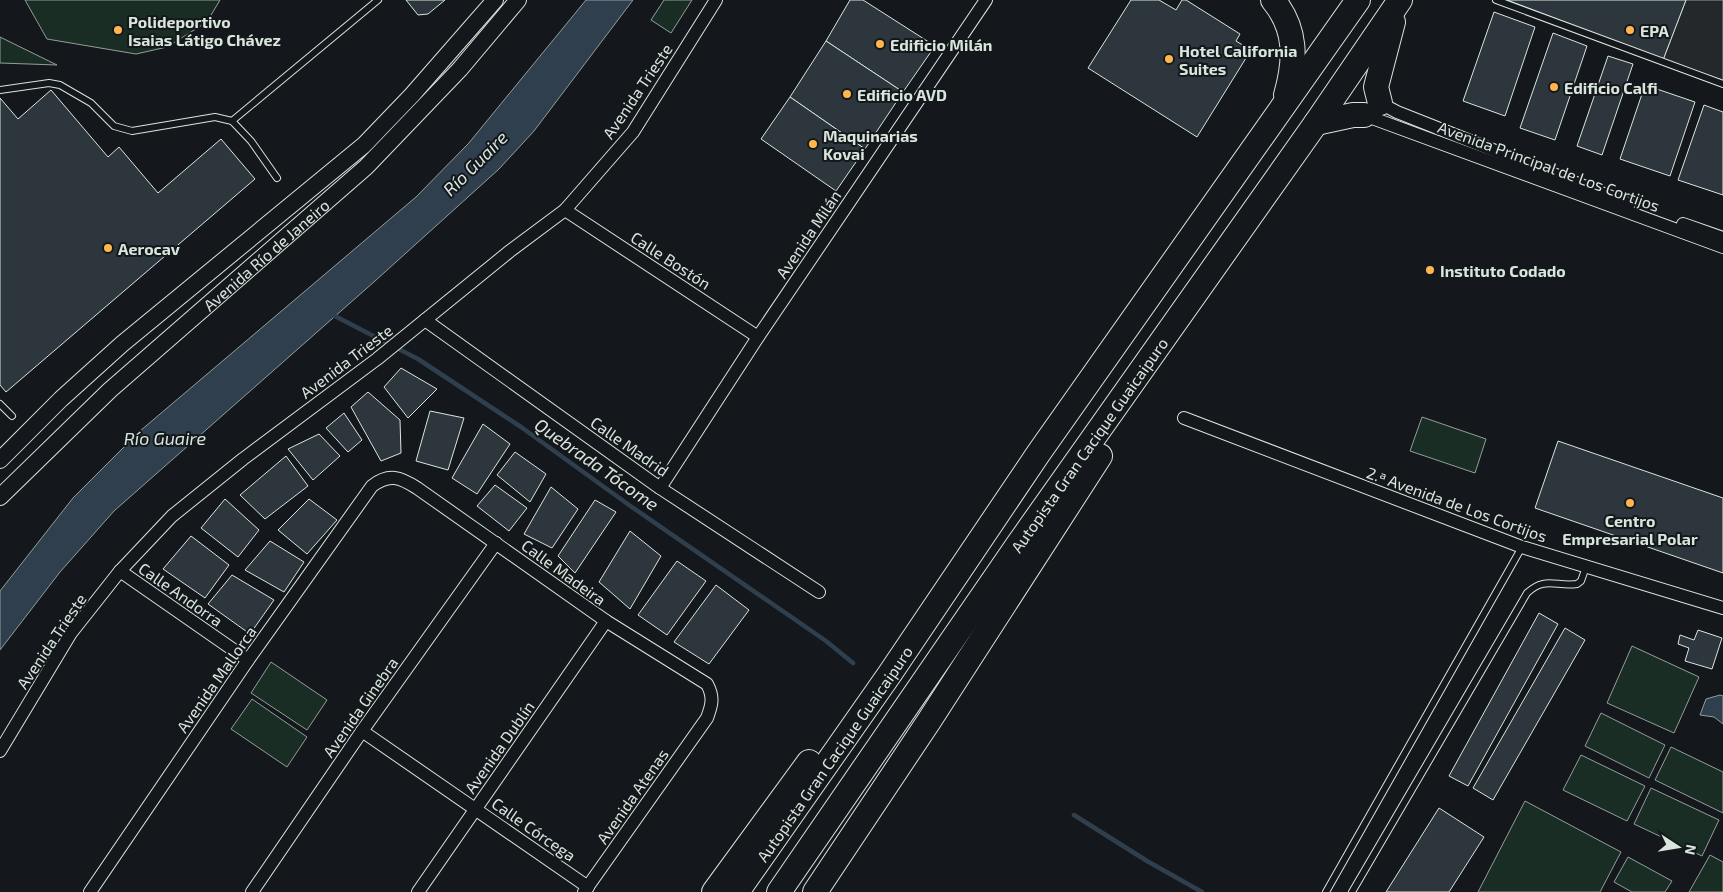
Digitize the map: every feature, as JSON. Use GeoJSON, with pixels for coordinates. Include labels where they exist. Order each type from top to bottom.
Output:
{"type":"FeatureCollection","features":[{"type":"Feature","properties":{"kind":"highway"},"geometry":{"type":"LineString","coordinates":[[1273,0],[1291,30],[1294,45],[1292,74],[1284,105]]}},
{"type":"Feature","properties":{"kind":"highway","name":"Autopista Gran Cacique Guaicaipuro"},"geometry":{"type":"LineString","coordinates":[[737,892],[889,675],[1038,454],[1358,0]]}},
{"type":"Feature","properties":{"kind":"highway"},"geometry":{"type":"LineString","coordinates":[[1316,123],[1372,109],[1390,30],[1402,0]]}},
{"type":"Feature","properties":{"kind":"highway","name":"Autopista Gran Cacique Guaicaipuro"},"geometry":{"type":"LineString","coordinates":[[779,892],[1162,339],[1402,0]]}},
{"type":"Feature","properties":{"kind":"highway"},"geometry":{"type":"LineString","coordinates":[[814,892],[929,722],[1105,448],[1162,339]]}},
{"type":"Feature","properties":{"kind":"highway"},"geometry":{"type":"LineString","coordinates":[[714,892],[859,695],[889,675]]}},
{"type":"Feature","properties":{"kind":"street","name":"Avenida Río de Janeiro"},"geometry":{"type":"LineString","coordinates":[[0,460],[61,399],[122,344],[364,145],[412,96],[495,0]]}},
{"type":"Feature","properties":{"kind":"street","name":"Avenida Río de Janeiro"},"geometry":{"type":"LineString","coordinates":[[0,497],[110,390],[366,167],[460,69],[518,0]]}},
{"type":"Feature","properties":{"kind":"street","name":"Avenida Trieste"},"geometry":{"type":"LineString","coordinates":[[0,751],[71,634],[120,571],[172,516],[426,320],[510,251],[566,210],[633,132],[716,0]]}},
{"type":"Feature","properties":{"kind":"street","name":"Avenida Milán"},"geometry":{"type":"LineString","coordinates":[[660,488],[758,337],[986,0]]}},
{"type":"Feature","properties":{"kind":"street","name":"Avenida Principal de Los Cortijos"},"geometry":{"type":"LineString","coordinates":[[1372,109],[1397,112],[1636,206],[1723,238]]}},
{"type":"Feature","properties":{"kind":"street","name":"Avenida Principal de Los Cortijos"},"geometry":{"type":"LineString","coordinates":[[1372,109],[1723,247]]}},
{"type":"Feature","properties":{"kind":"street","name":"Calle Bostón"},"geometry":{"type":"LineString","coordinates":[[566,210],[758,337]]}},
{"type":"Feature","properties":{"kind":"street","name":"Calle Madrid"},"geometry":{"type":"LineString","coordinates":[[426,320],[660,488],[820,592]]}},
{"type":"Feature","properties":{"kind":"street","name":"2.ª Avenida de Los Cortijos"},"geometry":{"type":"LineString","coordinates":[[1184,418],[1522,547],[1723,608]]}},
{"type":"Feature","properties":{"kind":"street","name":"Calle Madeira"},"geometry":{"type":"LineString","coordinates":[[372,486],[388,477],[403,479],[606,621],[707,684],[712,695],[712,706],[707,718]]}},
{"type":"Feature","properties":{"kind":"street","name":"Avenida Mallorca"},"geometry":{"type":"LineString","coordinates":[[90,892],[248,660],[372,486]]}},
{"type":"Feature","properties":{"kind":"street","name":"Avenida Ginebra"},"geometry":{"type":"LineString","coordinates":[[252,892],[362,731],[496,543]]}},
{"type":"Feature","properties":{"kind":"street","name":"Calle Andorra"},"geometry":{"type":"LineString","coordinates":[[120,571],[248,660]]}},
{"type":"Feature","properties":{"kind":"street","name":"Avenida Dublín"},"geometry":{"type":"LineString","coordinates":[[418,892],[606,621]]}},
{"type":"Feature","properties":{"kind":"street","name":"Avenida Atenas"},"geometry":{"type":"LineString","coordinates":[[586,889],[707,718]]}},
{"type":"Feature","properties":{"kind":"street","name":"Calle Córcega"},"geometry":{"type":"LineString","coordinates":[[362,731],[476,808],[586,889]]}},
{"type":"Feature","properties":{"kind":"lane"},"geometry":{"type":"LineString","coordinates":[[232,121],[378,0]]}},
{"type":"Feature","properties":{"kind":"lane"},"geometry":{"type":"LineString","coordinates":[[1496,0],[1723,84]]}},
{"type":"Feature","properties":{"kind":"lane"},"geometry":{"type":"LineString","coordinates":[[0,90],[49,83],[60,85],[91,103],[114,126],[132,131],[216,117],[232,121],[251,141],[278,178]]}},
{"type":"Feature","properties":{"kind":"lane"},"geometry":{"type":"LineString","coordinates":[[0,404],[12,416]]}},
{"type":"Feature","properties":{"kind":"lane"},"geometry":{"type":"LineString","coordinates":[[1326,892],[1522,547]]}},
{"type":"Feature","properties":{"kind":"lane"},"geometry":{"type":"LineString","coordinates":[[1352,892],[1527,593],[1536,585],[1546,583],[1577,584],[1581,581],[1586,567]]}},
{"type":"Feature","properties":{"kind":"green space","name":"Polideportivo Isaias Látigo Chávez"},"geometry":{"type":"Polygon","coordinates":[[[25,0],[220,0],[207,22],[167,47],[136,54],[47,39],[25,0]]]}},
{"type":"Feature","properties":{"kind":"green space"},"geometry":{"type":"Polygon","coordinates":[[[664,0],[692,0],[671,33],[651,20],[664,0]]]}},
{"type":"Feature","properties":{"kind":"green space"},"geometry":{"type":"Polygon","coordinates":[[[0,37],[57,65],[0,63],[0,37]]]}},
{"type":"Feature","properties":{"kind":"green space"},"geometry":{"type":"Polygon","coordinates":[[[1422,417],[1486,439],[1475,473],[1410,451],[1422,417]]]}},
{"type":"Feature","properties":{"kind":"green space"},"geometry":{"type":"Polygon","coordinates":[[[1632,646],[1699,677],[1674,733],[1607,703],[1632,646]]]}},
{"type":"Feature","properties":{"kind":"green space"},"geometry":{"type":"Polygon","coordinates":[[[271,662],[327,700],[307,730],[251,693],[271,662]]]}},
{"type":"Feature","properties":{"kind":"green space"},"geometry":{"type":"Polygon","coordinates":[[[252,699],[307,737],[287,767],[231,729],[252,699]]]}},
{"type":"Feature","properties":{"kind":"green space"},"geometry":{"type":"Polygon","coordinates":[[[1601,713],[1665,745],[1649,778],[1585,746],[1601,713]]]}},
{"type":"Feature","properties":{"kind":"green space"},"geometry":{"type":"Polygon","coordinates":[[[1671,747],[1723,772],[1723,813],[1655,780],[1671,747]]]}},
{"type":"Feature","properties":{"kind":"green space"},"geometry":{"type":"Polygon","coordinates":[[[1581,755],[1645,786],[1627,821],[1563,790],[1581,755]]]}},
{"type":"Feature","properties":{"kind":"green space"},"geometry":{"type":"Polygon","coordinates":[[[1651,788],[1719,820],[1702,856],[1634,824],[1651,788]]]}},
{"type":"Feature","properties":{"kind":"green space"},"geometry":{"type":"Polygon","coordinates":[[[1525,801],[1621,852],[1600,892],[1478,892],[1525,801]]]}},
{"type":"Feature","properties":{"kind":"green space"},"geometry":{"type":"Polygon","coordinates":[[[1710,855],[1723,862],[1723,892],[1689,892],[1710,855]]]}},
{"type":"Feature","properties":{"kind":"green space"},"geometry":{"type":"Polygon","coordinates":[[[1628,857],[1672,881],[1665,892],[1632,892],[1614,882],[1628,857]]]}},
{"type":"Feature","properties":{"kind":"shaded area"},"geometry":{"type":"Polygon","coordinates":[[[1686,0],[1723,0],[1723,80],[1663,60],[1686,0]]]}},
{"type":"Feature","properties":{"kind":"water","name":"Río Guaire"},"geometry":{"type":"Polygon","coordinates":[[[586,0],[633,0],[534,131],[499,169],[114,511],[60,572],[0,650],[0,591],[73,498],[140,431],[416,197],[468,144],[586,0]]]}},
{"type":"Feature","properties":{"kind":"water"},"geometry":{"type":"Polygon","coordinates":[[[1720,695],[1723,696],[1723,724],[1714,717],[1700,715],[1706,699],[1720,695]]]}},
{"type":"Feature","properties":{"kind":"building"},"geometry":{"type":"Polygon","coordinates":[[[406,0],[445,0],[428,14],[418,15],[406,0]]]}},
{"type":"Feature","properties":{"kind":"building","name":"Edificio Milán"},"geometry":{"type":"Polygon","coordinates":[[[850,0],[863,0],[935,46],[903,92],[826,41],[850,0]]]}},
{"type":"Feature","properties":{"kind":"building","name":"Hotel California Suites"},"geometry":{"type":"Polygon","coordinates":[[[1131,0],[1159,0],[1176,10],[1182,0],[1186,0],[1240,34],[1236,41],[1251,50],[1197,137],[1088,68],[1131,0]]]}},
{"type":"Feature","properties":{"kind":"building","name":"EPA"},"geometry":{"type":"Polygon","coordinates":[[[1507,0],[1686,0],[1663,60],[1507,0]]]}},
{"type":"Feature","properties":{"kind":"building"},"geometry":{"type":"Polygon","coordinates":[[[1494,12],[1535,27],[1505,116],[1463,101],[1494,12]]]}},
{"type":"Feature","properties":{"kind":"building","name":"Edificio Calfi"},"geometry":{"type":"Polygon","coordinates":[[[1553,33],[1587,46],[1555,140],[1520,128],[1553,33]]]}},
{"type":"Feature","properties":{"kind":"building","name":"Edificio AVD"},"geometry":{"type":"Polygon","coordinates":[[[826,41],[903,92],[865,149],[790,97],[826,41]]]}},
{"type":"Feature","properties":{"kind":"building"},"geometry":{"type":"Polygon","coordinates":[[[1608,56],[1633,64],[1602,155],[1577,146],[1608,56]]]}},
{"type":"Feature","properties":{"kind":"building"},"geometry":{"type":"Polygon","coordinates":[[[1645,85],[1695,102],[1670,176],[1620,159],[1645,85]]]}},
{"type":"Feature","properties":{"kind":"building"},"geometry":{"type":"Polygon","coordinates":[[[51,90],[108,157],[119,147],[158,193],[221,139],[255,179],[6,392],[0,385],[0,98],[18,119],[51,90]]]}},
{"type":"Feature","properties":{"kind":"building","name":"Maquinarias Kovai"},"geometry":{"type":"Polygon","coordinates":[[[790,97],[865,149],[836,191],[761,139],[790,97]]]}},
{"type":"Feature","properties":{"kind":"building"},"geometry":{"type":"Polygon","coordinates":[[[1704,105],[1723,112],[1723,195],[1678,180],[1704,105]]]}},
{"type":"Feature","properties":{"kind":"building"},"geometry":{"type":"Polygon","coordinates":[[[401,368],[437,389],[408,418],[384,387],[401,368]]]}},
{"type":"Feature","properties":{"kind":"building"},"geometry":{"type":"Polygon","coordinates":[[[368,392],[400,420],[401,453],[381,461],[351,407],[368,392]]]}},
{"type":"Feature","properties":{"kind":"building"},"geometry":{"type":"Polygon","coordinates":[[[430,411],[464,418],[448,470],[416,461],[430,411]]]}},
{"type":"Feature","properties":{"kind":"building"},"geometry":{"type":"Polygon","coordinates":[[[344,413],[362,440],[348,452],[326,428],[344,413]]]}},
{"type":"Feature","properties":{"kind":"building"},"geometry":{"type":"Polygon","coordinates":[[[483,424],[510,444],[477,494],[452,478],[483,424]]]}},
{"type":"Feature","properties":{"kind":"building"},"geometry":{"type":"Polygon","coordinates":[[[319,434],[340,456],[313,480],[288,449],[319,434]]]}},
{"type":"Feature","properties":{"kind":"building","name":"Centro Empresarial Polar"},"geometry":{"type":"Polygon","coordinates":[[[1558,441],[1723,498],[1723,573],[1535,508],[1558,441]]]}},
{"type":"Feature","properties":{"kind":"building"},"geometry":{"type":"Polygon","coordinates":[[[515,452],[546,474],[530,502],[497,475],[515,452]]]}},
{"type":"Feature","properties":{"kind":"building"},"geometry":{"type":"Polygon","coordinates":[[[286,456],[308,486],[265,519],[240,495],[286,456]]]}},
{"type":"Feature","properties":{"kind":"building"},"geometry":{"type":"Polygon","coordinates":[[[495,485],[527,508],[509,531],[477,506],[495,485]]]}},
{"type":"Feature","properties":{"kind":"building"},"geometry":{"type":"Polygon","coordinates":[[[551,487],[578,509],[552,548],[524,534],[551,487]]]}},
{"type":"Feature","properties":{"kind":"building"},"geometry":{"type":"Polygon","coordinates":[[[225,499],[259,530],[238,557],[201,528],[225,499]]]}},
{"type":"Feature","properties":{"kind":"building"},"geometry":{"type":"Polygon","coordinates":[[[309,499],[337,520],[307,554],[278,530],[309,499]]]}},
{"type":"Feature","properties":{"kind":"building"},"geometry":{"type":"Polygon","coordinates":[[[595,500],[616,512],[575,573],[558,556],[595,500]]]}},
{"type":"Feature","properties":{"kind":"building"},"geometry":{"type":"Polygon","coordinates":[[[630,531],[661,556],[630,609],[599,582],[630,531]]]}},
{"type":"Feature","properties":{"kind":"building"},"geometry":{"type":"Polygon","coordinates":[[[191,536],[229,565],[205,598],[163,569],[191,536]]]}},
{"type":"Feature","properties":{"kind":"building"},"geometry":{"type":"Polygon","coordinates":[[[270,541],[304,562],[284,592],[245,570],[270,541]]]}},
{"type":"Feature","properties":{"kind":"building"},"geometry":{"type":"Polygon","coordinates":[[[677,561],[706,581],[667,635],[638,615],[677,561]]]}},
{"type":"Feature","properties":{"kind":"building"},"geometry":{"type":"Polygon","coordinates":[[[232,575],[274,600],[250,634],[208,604],[232,575]]]}},
{"type":"Feature","properties":{"kind":"building"},"geometry":{"type":"Polygon","coordinates":[[[716,585],[749,610],[709,664],[674,642],[716,585]]]}},
{"type":"Feature","properties":{"kind":"building"},"geometry":{"type":"Polygon","coordinates":[[[1539,613],[1558,624],[1468,786],[1449,776],[1539,613]]]}},
{"type":"Feature","properties":{"kind":"building"},"geometry":{"type":"Polygon","coordinates":[[[1565,628],[1585,640],[1493,800],[1473,788],[1565,628]]]}},
{"type":"Feature","properties":{"kind":"building"},"geometry":{"type":"Polygon","coordinates":[[[1698,630],[1722,638],[1712,669],[1685,661],[1689,648],[1678,644],[1680,635],[1694,640],[1698,630]]]}},
{"type":"Feature","properties":{"kind":"building"},"geometry":{"type":"Polygon","coordinates":[[[1439,808],[1484,837],[1449,892],[1386,892],[1439,808]]]}},
{"type":"Feature","properties":{"kind":"waterway","name":"Quebrada Tócome"},"geometry":{"type":"LineString","coordinates":[[331,314],[418,359],[521,427],[629,505],[826,641],[853,663]]}},
{"type":"Feature","properties":{"kind":"waterway","name":"Quebrada Tócome"},"geometry":{"type":"LineString","coordinates":[[1074,815],[1147,861],[1202,892]]}},
{"type":"Feature","properties":{"kind":"place","name":"Polideportivo Isaias Látigo Chávez"},"geometry":{"type":"Point","coordinates":[118,30]}},
{"type":"Feature","properties":{"kind":"place","name":"EPA"},"geometry":{"type":"Point","coordinates":[1630,30]}},
{"type":"Feature","properties":{"kind":"place","name":"Edificio Milán"},"geometry":{"type":"Point","coordinates":[880,44]}},
{"type":"Feature","properties":{"kind":"place","name":"Hotel California Suites"},"geometry":{"type":"Point","coordinates":[1169,59]}},
{"type":"Feature","properties":{"kind":"place","name":"Edificio Calfi"},"geometry":{"type":"Point","coordinates":[1554,87]}},
{"type":"Feature","properties":{"kind":"place","name":"Edificio AVD"},"geometry":{"type":"Point","coordinates":[847,94]}},
{"type":"Feature","properties":{"kind":"place","name":"Maquinarias Kovai"},"geometry":{"type":"Point","coordinates":[813,144]}},
{"type":"Feature","properties":{"kind":"place","name":"Aerocav"},"geometry":{"type":"Point","coordinates":[108,248]}},
{"type":"Feature","properties":{"kind":"place","name":"Instituto Codado"},"geometry":{"type":"Point","coordinates":[1430,270]}},
{"type":"Feature","properties":{"kind":"place","name":"Centro Empresarial Polar"},"geometry":{"type":"Point","coordinates":[1630,503]}}]}
